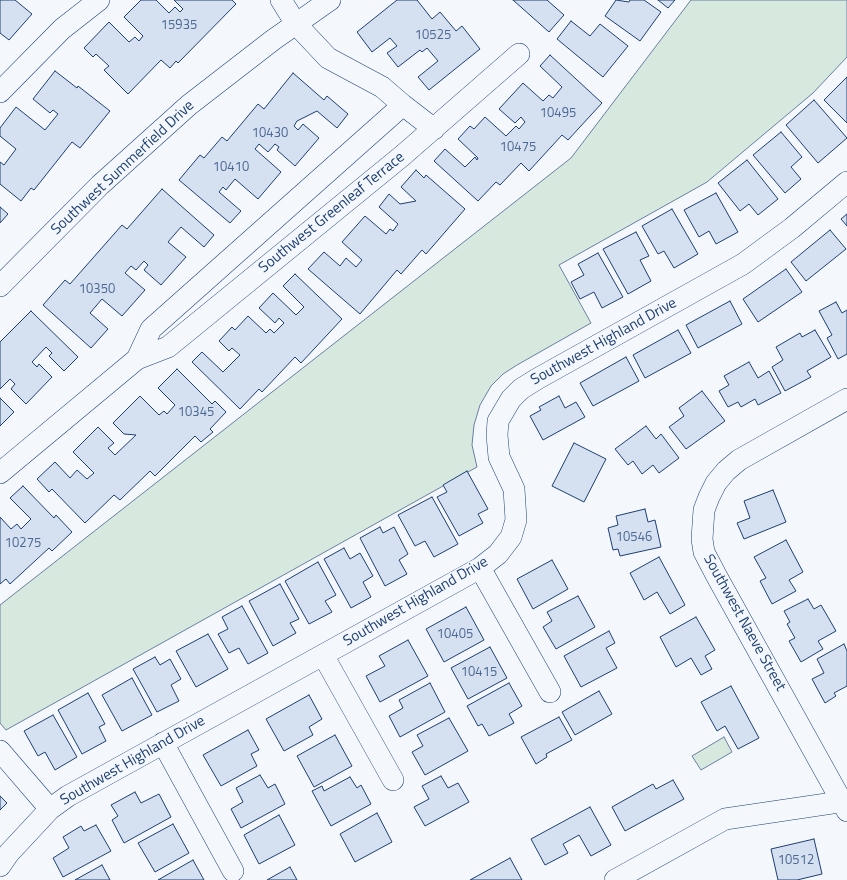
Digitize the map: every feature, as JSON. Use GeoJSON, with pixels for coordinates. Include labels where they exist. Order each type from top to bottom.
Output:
{"type":"FeatureCollection","features":[{"type":"Feature","properties":{"kind":"street"},"geometry":{"type":"LineString","coordinates":[[0,92],[62,29],[99,0]]}},
{"type":"Feature","properties":{"kind":"street"},"geometry":{"type":"LineString","coordinates":[[282,0],[296,24],[328,58],[382,87],[434,129]]}},
{"type":"Feature","properties":{"kind":"street","name":"Southwest Summerfield Drive"},"geometry":{"type":"LineString","coordinates":[[0,286],[100,185],[139,148],[189,105],[330,0]]}},
{"type":"Feature","properties":{"kind":"street","name":"Southwest Greenleaf Terrace"},"geometry":{"type":"LineString","coordinates":[[0,473],[137,359],[168,347],[434,129],[519,54]]}},
{"type":"Feature","properties":{"kind":"street","name":"Southwest Greenleaf Terrace"},"geometry":{"type":"LineString","coordinates":[[137,359],[150,329],[403,105]]}},
{"type":"Feature","properties":{"kind":"street","name":"Southwest Highland Drive"},"geometry":{"type":"LineString","coordinates":[[0,866],[9,853],[50,809],[68,796],[480,568],[498,554],[511,537],[516,520],[514,489],[499,457],[497,436],[498,421],[510,399],[521,389],[537,379],[743,264],[792,228],[847,182]]}},
{"type":"Feature","properties":{"kind":"street","name":"Southwest Naeve Street"},"geometry":{"type":"LineString","coordinates":[[845,805],[716,575],[704,552],[702,539],[704,510],[708,497],[716,483],[726,471],[744,456],[847,399]]}},
{"type":"Feature","properties":{"kind":"street"},"geometry":{"type":"LineString","coordinates":[[480,568],[550,692]]}},
{"type":"Feature","properties":{"kind":"street"},"geometry":{"type":"LineString","coordinates":[[323,655],[393,780]]}},
{"type":"Feature","properties":{"kind":"street"},"geometry":{"type":"LineString","coordinates":[[163,743],[233,871]]}},
{"type":"Feature","properties":{"kind":"street"},"geometry":{"type":"LineString","coordinates":[[0,751],[50,809]]}},
{"type":"Feature","properties":{"kind":"street"},"geometry":{"type":"LineString","coordinates":[[615,880],[724,819],[845,805]]}},
{"type":"Feature","properties":{"kind":"street"},"geometry":{"type":"LineString","coordinates":[[0,872],[9,880]]}},
{"type":"Feature","properties":{"kind":"shaded area"},"geometry":{"type":"Polygon","coordinates":[[[691,0],[847,0],[847,57],[813,93],[707,182],[559,265],[591,323],[517,365],[503,374],[491,386],[480,405],[474,425],[472,445],[477,467],[6,730],[0,723],[0,605],[571,158],[691,0]]]}},
{"type":"Feature","properties":{"kind":"shaded area"},"geometry":{"type":"Polygon","coordinates":[[[724,737],[732,752],[701,770],[692,756],[724,737]]]}},
{"type":"Feature","properties":{"kind":"building"},"geometry":{"type":"Polygon","coordinates":[[[0,0],[15,0],[32,14],[9,40],[0,33],[0,0]]]}},
{"type":"Feature","properties":{"kind":"building"},"geometry":{"type":"Polygon","coordinates":[[[141,0],[156,0],[169,13],[175,7],[180,12],[183,9],[174,0],[232,0],[236,4],[178,63],[176,61],[170,68],[161,60],[128,94],[104,70],[109,66],[96,54],[93,57],[84,48],[109,22],[129,42],[135,37],[139,41],[143,36],[124,17],[141,0]]]}},
{"type":"Feature","properties":{"kind":"building"},"geometry":{"type":"Polygon","coordinates":[[[397,0],[417,0],[432,19],[440,12],[456,31],[462,26],[480,49],[429,90],[418,77],[438,61],[427,48],[422,52],[420,50],[398,67],[387,53],[397,46],[390,38],[372,52],[357,32],[397,0]]]}},
{"type":"Feature","properties":{"kind":"building"},"geometry":{"type":"Polygon","coordinates":[[[513,0],[547,0],[564,15],[549,32],[513,0]]]}},
{"type":"Feature","properties":{"kind":"building"},"geometry":{"type":"Polygon","coordinates":[[[616,0],[629,2],[630,0],[644,0],[661,12],[640,41],[605,16],[616,0]]]}},
{"type":"Feature","properties":{"kind":"building"},"geometry":{"type":"Polygon","coordinates":[[[658,0],[675,0],[668,8],[658,0]]]}},
{"type":"Feature","properties":{"kind":"building"},"geometry":{"type":"Polygon","coordinates":[[[571,21],[590,36],[600,24],[628,46],[603,77],[557,39],[571,21]]]}},
{"type":"Feature","properties":{"kind":"building"},"geometry":{"type":"Polygon","coordinates":[[[550,55],[602,103],[568,140],[562,135],[529,171],[521,163],[500,185],[496,182],[478,201],[434,161],[445,149],[465,167],[475,157],[477,160],[478,158],[458,139],[470,126],[474,129],[485,117],[506,136],[516,126],[519,129],[525,122],[521,117],[515,123],[499,109],[523,83],[543,101],[549,95],[553,98],[562,87],[540,66],[550,55]]]}},
{"type":"Feature","properties":{"kind":"building"},"geometry":{"type":"Polygon","coordinates":[[[55,71],[77,88],[78,86],[110,111],[80,148],[72,142],[34,190],[31,188],[21,201],[0,184],[0,162],[4,165],[16,149],[0,136],[0,128],[16,107],[45,130],[58,114],[53,110],[50,113],[33,99],[55,71]]]}},
{"type":"Feature","properties":{"kind":"building"},"geometry":{"type":"Polygon","coordinates":[[[293,73],[324,100],[327,96],[348,114],[337,128],[317,111],[297,121],[294,126],[298,130],[303,124],[319,138],[295,166],[277,150],[279,147],[275,144],[268,152],[259,144],[255,149],[281,172],[258,199],[235,179],[226,190],[223,187],[219,192],[241,211],[230,223],[179,180],[200,155],[204,158],[222,137],[227,141],[258,104],[264,109],[293,73]]]}},
{"type":"Feature","properties":{"kind":"building"},"geometry":{"type":"Polygon","coordinates":[[[847,77],[847,123],[824,100],[847,77]]]}},
{"type":"Feature","properties":{"kind":"building"},"geometry":{"type":"Polygon","coordinates":[[[814,100],[847,138],[818,163],[786,125],[814,100]]]}},
{"type":"Feature","properties":{"kind":"building"},"geometry":{"type":"Polygon","coordinates":[[[781,132],[802,157],[791,167],[801,179],[785,193],[753,155],[781,132]]]}},
{"type":"Feature","properties":{"kind":"building"},"geometry":{"type":"Polygon","coordinates":[[[747,160],[778,199],[758,215],[749,204],[740,211],[718,183],[747,160]]]}},
{"type":"Feature","properties":{"kind":"building"},"geometry":{"type":"Polygon","coordinates":[[[416,170],[424,178],[426,175],[465,209],[426,254],[422,250],[401,274],[397,270],[360,314],[308,269],[324,252],[340,266],[346,258],[356,267],[362,260],[342,242],[365,216],[386,234],[390,229],[393,231],[398,224],[379,207],[389,194],[400,204],[416,201],[401,187],[416,170]]]}},
{"type":"Feature","properties":{"kind":"building"},"geometry":{"type":"Polygon","coordinates":[[[162,189],[214,235],[204,247],[181,227],[168,242],[186,257],[161,285],[144,270],[148,265],[144,261],[136,270],[131,266],[125,273],[145,290],[122,316],[102,299],[90,313],[108,329],[91,348],[43,305],[65,280],[70,284],[122,225],[127,229],[162,189]]]}},
{"type":"Feature","properties":{"kind":"building"},"geometry":{"type":"Polygon","coordinates":[[[716,193],[738,232],[716,244],[709,231],[699,237],[684,210],[716,193]]]}},
{"type":"Feature","properties":{"kind":"building"},"geometry":{"type":"Polygon","coordinates":[[[0,207],[8,214],[0,223],[0,207]]]}},
{"type":"Feature","properties":{"kind":"building"},"geometry":{"type":"Polygon","coordinates":[[[672,209],[698,254],[674,268],[664,251],[658,254],[642,226],[672,209]]]}},
{"type":"Feature","properties":{"kind":"building"},"geometry":{"type":"Polygon","coordinates":[[[847,214],[847,226],[841,219],[847,214]]]}},
{"type":"Feature","properties":{"kind":"building"},"geometry":{"type":"Polygon","coordinates":[[[830,230],[846,249],[806,281],[791,262],[830,230]]]}},
{"type":"Feature","properties":{"kind":"building"},"geometry":{"type":"Polygon","coordinates":[[[636,232],[649,256],[640,260],[651,281],[628,294],[603,249],[636,232]]]}},
{"type":"Feature","properties":{"kind":"building"},"geometry":{"type":"Polygon","coordinates":[[[598,253],[623,297],[602,308],[594,292],[580,299],[571,282],[584,275],[578,264],[598,253]]]}},
{"type":"Feature","properties":{"kind":"building"},"geometry":{"type":"Polygon","coordinates":[[[786,269],[802,292],[758,322],[743,299],[786,269]]]}},
{"type":"Feature","properties":{"kind":"building"},"geometry":{"type":"Polygon","coordinates":[[[295,274],[342,319],[301,363],[295,357],[262,392],[259,389],[240,409],[192,362],[202,352],[223,372],[240,355],[232,348],[229,351],[219,341],[232,327],[235,330],[248,316],[266,333],[270,329],[274,333],[284,323],[279,318],[275,323],[259,308],[273,293],[296,315],[304,307],[283,286],[295,274]]]}},
{"type":"Feature","properties":{"kind":"building"},"geometry":{"type":"Polygon","coordinates":[[[730,301],[742,324],[698,348],[686,325],[730,301]]]}},
{"type":"Feature","properties":{"kind":"building"},"geometry":{"type":"Polygon","coordinates":[[[836,302],[842,313],[847,310],[847,354],[838,359],[827,338],[832,335],[819,311],[836,302]]]}},
{"type":"Feature","properties":{"kind":"building"},"geometry":{"type":"Polygon","coordinates":[[[31,311],[78,357],[64,371],[49,356],[52,353],[46,347],[32,362],[37,367],[39,364],[52,377],[26,404],[11,389],[15,384],[10,379],[0,389],[0,342],[31,311]]]}},
{"type":"Feature","properties":{"kind":"building"},"geometry":{"type":"Polygon","coordinates":[[[678,330],[691,353],[645,378],[633,355],[678,330]]]}},
{"type":"Feature","properties":{"kind":"building"},"geometry":{"type":"Polygon","coordinates":[[[815,330],[831,357],[807,371],[811,377],[785,391],[772,367],[783,360],[776,347],[800,333],[802,337],[815,330]]]}},
{"type":"Feature","properties":{"kind":"building"},"geometry":{"type":"Polygon","coordinates":[[[626,357],[639,381],[593,406],[580,383],[626,357]]]}},
{"type":"Feature","properties":{"kind":"building"},"geometry":{"type":"Polygon","coordinates":[[[749,362],[758,378],[769,371],[781,393],[758,405],[755,399],[741,407],[738,402],[728,407],[719,391],[729,385],[724,376],[749,362]]]}},
{"type":"Feature","properties":{"kind":"building"},"geometry":{"type":"Polygon","coordinates":[[[177,369],[212,404],[215,401],[226,412],[210,429],[213,432],[201,442],[195,436],[155,476],[150,471],[120,500],[114,495],[85,523],[52,489],[49,492],[37,479],[55,462],[70,478],[77,470],[87,479],[94,473],[73,452],[98,427],[114,443],[108,448],[115,455],[136,435],[124,434],[113,423],[140,396],[159,415],[164,411],[167,414],[175,405],[158,388],[177,369]]]}},
{"type":"Feature","properties":{"kind":"building"},"geometry":{"type":"Polygon","coordinates":[[[702,391],[725,421],[686,449],[669,427],[684,416],[679,408],[702,391]]]}},
{"type":"Feature","properties":{"kind":"building"},"geometry":{"type":"Polygon","coordinates":[[[559,396],[565,408],[576,402],[585,417],[543,440],[530,416],[541,410],[539,407],[559,396]]]}},
{"type":"Feature","properties":{"kind":"building"},"geometry":{"type":"Polygon","coordinates":[[[0,398],[14,412],[0,426],[0,398]]]}},
{"type":"Feature","properties":{"kind":"building"},"geometry":{"type":"Polygon","coordinates":[[[646,426],[656,439],[661,434],[679,458],[659,473],[653,465],[642,474],[633,461],[628,465],[615,449],[646,426]]]}},
{"type":"Feature","properties":{"kind":"building"},"geometry":{"type":"Polygon","coordinates":[[[574,443],[606,459],[584,502],[552,486],[574,443]]]}},
{"type":"Feature","properties":{"kind":"building"},"geometry":{"type":"Polygon","coordinates":[[[467,471],[488,509],[478,514],[483,523],[459,536],[437,497],[447,492],[443,485],[467,471]]]}},
{"type":"Feature","properties":{"kind":"building"},"geometry":{"type":"Polygon","coordinates":[[[23,486],[54,518],[56,515],[72,532],[52,551],[49,548],[10,584],[6,579],[0,584],[0,517],[11,529],[17,524],[21,529],[31,519],[10,498],[23,486]]]}},
{"type":"Feature","properties":{"kind":"building"},"geometry":{"type":"Polygon","coordinates":[[[773,490],[786,522],[744,539],[737,523],[750,518],[744,501],[773,490]]]}},
{"type":"Feature","properties":{"kind":"building"},"geometry":{"type":"Polygon","coordinates":[[[432,497],[458,544],[434,557],[425,541],[415,546],[398,515],[432,497]]]}},
{"type":"Feature","properties":{"kind":"building"},"geometry":{"type":"Polygon","coordinates":[[[645,509],[648,522],[655,520],[661,547],[620,556],[618,549],[613,550],[608,528],[618,525],[616,516],[645,509]]]}},
{"type":"Feature","properties":{"kind":"building"},"geometry":{"type":"Polygon","coordinates":[[[380,527],[383,533],[394,527],[408,554],[399,560],[407,574],[385,586],[360,538],[380,527]]]}},
{"type":"Feature","properties":{"kind":"building"},"geometry":{"type":"Polygon","coordinates":[[[786,540],[803,572],[789,580],[796,591],[772,604],[760,581],[766,578],[754,557],[786,540]]]}},
{"type":"Feature","properties":{"kind":"building"},"geometry":{"type":"Polygon","coordinates":[[[344,548],[350,559],[360,553],[373,576],[363,582],[371,597],[351,608],[324,559],[344,548]]]}},
{"type":"Feature","properties":{"kind":"building"},"geometry":{"type":"Polygon","coordinates":[[[659,557],[685,605],[670,614],[657,592],[644,600],[630,573],[659,557]]]}},
{"type":"Feature","properties":{"kind":"building"},"geometry":{"type":"Polygon","coordinates":[[[552,560],[568,589],[533,609],[517,579],[552,560]]]}},
{"type":"Feature","properties":{"kind":"building"},"geometry":{"type":"Polygon","coordinates":[[[318,562],[336,595],[325,601],[332,612],[309,624],[285,581],[318,562]]]}},
{"type":"Feature","properties":{"kind":"building"},"geometry":{"type":"Polygon","coordinates":[[[280,584],[299,619],[290,623],[296,633],[273,646],[249,601],[280,584]]]}},
{"type":"Feature","properties":{"kind":"building"},"geometry":{"type":"Polygon","coordinates":[[[578,596],[595,627],[556,649],[543,627],[552,621],[547,612],[578,596]]]}},
{"type":"Feature","properties":{"kind":"building"},"geometry":{"type":"Polygon","coordinates":[[[808,599],[814,609],[821,605],[836,631],[818,641],[823,649],[801,662],[789,641],[795,638],[787,624],[790,622],[784,611],[808,599]]]}},
{"type":"Feature","properties":{"kind":"building"},"geometry":{"type":"Polygon","coordinates":[[[242,606],[268,653],[248,664],[239,648],[229,653],[218,634],[228,629],[222,617],[242,606]]]}},
{"type":"Feature","properties":{"kind":"building"},"geometry":{"type":"Polygon","coordinates":[[[466,607],[484,640],[444,662],[426,629],[466,607]]]}},
{"type":"Feature","properties":{"kind":"building"},"geometry":{"type":"Polygon","coordinates":[[[696,617],[715,650],[705,656],[712,669],[701,675],[691,658],[676,667],[660,637],[696,617]]]}},
{"type":"Feature","properties":{"kind":"building"},"geometry":{"type":"Polygon","coordinates":[[[609,631],[615,643],[606,648],[617,668],[581,687],[564,656],[609,631]]]}},
{"type":"Feature","properties":{"kind":"building"},"geometry":{"type":"Polygon","coordinates":[[[208,634],[228,669],[196,687],[176,651],[208,634]]]}},
{"type":"Feature","properties":{"kind":"building"},"geometry":{"type":"Polygon","coordinates":[[[408,640],[428,676],[380,702],[366,676],[385,666],[379,656],[408,640]]]}},
{"type":"Feature","properties":{"kind":"building"},"geometry":{"type":"Polygon","coordinates":[[[844,644],[847,651],[847,686],[834,693],[836,696],[825,703],[812,679],[824,673],[817,659],[844,644]]]}},
{"type":"Feature","properties":{"kind":"building"},"geometry":{"type":"Polygon","coordinates":[[[490,647],[507,678],[468,699],[451,668],[490,647]]]}},
{"type":"Feature","properties":{"kind":"building"},"geometry":{"type":"Polygon","coordinates":[[[155,657],[160,665],[170,659],[181,679],[171,685],[179,701],[157,712],[133,669],[155,657]]]}},
{"type":"Feature","properties":{"kind":"building"},"geometry":{"type":"Polygon","coordinates":[[[132,678],[152,715],[122,731],[102,695],[132,678]]]}},
{"type":"Feature","properties":{"kind":"building"},"geometry":{"type":"Polygon","coordinates":[[[430,683],[445,712],[400,737],[389,716],[403,708],[399,700],[430,683]]]}},
{"type":"Feature","properties":{"kind":"building"},"geometry":{"type":"Polygon","coordinates":[[[509,683],[522,706],[509,714],[514,723],[489,736],[482,724],[478,726],[467,706],[509,683]]]}},
{"type":"Feature","properties":{"kind":"building"},"geometry":{"type":"Polygon","coordinates":[[[731,686],[759,738],[738,749],[725,726],[717,731],[701,702],[731,686]]]}},
{"type":"Feature","properties":{"kind":"building"},"geometry":{"type":"Polygon","coordinates":[[[599,691],[612,714],[575,735],[562,712],[599,691]]]}},
{"type":"Feature","properties":{"kind":"building"},"geometry":{"type":"Polygon","coordinates":[[[88,693],[105,724],[99,727],[106,741],[82,754],[58,710],[88,693]]]}},
{"type":"Feature","properties":{"kind":"building"},"geometry":{"type":"Polygon","coordinates":[[[309,695],[322,719],[309,727],[313,735],[284,751],[266,719],[309,695]]]}},
{"type":"Feature","properties":{"kind":"building"},"geometry":{"type":"Polygon","coordinates":[[[53,715],[77,757],[55,770],[45,752],[38,756],[24,731],[53,715]]]}},
{"type":"Feature","properties":{"kind":"building"},"geometry":{"type":"Polygon","coordinates":[[[559,717],[572,740],[546,754],[547,757],[536,764],[521,737],[559,717]]]}},
{"type":"Feature","properties":{"kind":"building"},"geometry":{"type":"Polygon","coordinates":[[[449,718],[468,751],[425,775],[412,752],[423,746],[417,735],[449,718]]]}},
{"type":"Feature","properties":{"kind":"building"},"geometry":{"type":"Polygon","coordinates":[[[248,730],[259,750],[251,754],[257,766],[221,786],[203,755],[248,730]]]}},
{"type":"Feature","properties":{"kind":"building"},"geometry":{"type":"Polygon","coordinates":[[[335,735],[352,766],[314,787],[297,756],[335,735]]]}},
{"type":"Feature","properties":{"kind":"building"},"geometry":{"type":"Polygon","coordinates":[[[260,775],[268,788],[275,784],[285,804],[241,828],[231,809],[243,802],[236,788],[260,775]]]}},
{"type":"Feature","properties":{"kind":"building"},"geometry":{"type":"Polygon","coordinates":[[[441,776],[448,788],[458,783],[469,802],[425,826],[414,807],[429,799],[422,786],[441,776]]]}},
{"type":"Feature","properties":{"kind":"building"},"geometry":{"type":"Polygon","coordinates":[[[350,777],[357,788],[361,785],[371,804],[331,826],[312,791],[322,786],[324,791],[350,777]]]}},
{"type":"Feature","properties":{"kind":"building"},"geometry":{"type":"Polygon","coordinates":[[[673,780],[684,799],[625,831],[612,807],[653,784],[656,789],[673,780]]]}},
{"type":"Feature","properties":{"kind":"building"},"geometry":{"type":"Polygon","coordinates":[[[135,792],[141,803],[159,794],[171,817],[124,843],[112,820],[118,816],[111,805],[135,792]]]}},
{"type":"Feature","properties":{"kind":"building"},"geometry":{"type":"Polygon","coordinates":[[[0,796],[7,803],[0,810],[0,796]]]}},
{"type":"Feature","properties":{"kind":"building"},"geometry":{"type":"Polygon","coordinates":[[[590,807],[611,845],[591,856],[579,835],[563,844],[568,853],[545,865],[531,839],[590,807]]]}},
{"type":"Feature","properties":{"kind":"building"},"geometry":{"type":"Polygon","coordinates":[[[377,813],[392,842],[355,862],[340,834],[377,813]]]}},
{"type":"Feature","properties":{"kind":"building"},"geometry":{"type":"Polygon","coordinates":[[[279,815],[295,845],[259,864],[244,835],[279,815]]]}},
{"type":"Feature","properties":{"kind":"building"},"geometry":{"type":"Polygon","coordinates":[[[173,824],[189,853],[155,872],[138,843],[173,824]]]}},
{"type":"Feature","properties":{"kind":"building"},"geometry":{"type":"Polygon","coordinates":[[[96,825],[111,851],[63,877],[53,858],[69,848],[63,837],[81,826],[84,831],[96,825]]]}},
{"type":"Feature","properties":{"kind":"building"},"geometry":{"type":"Polygon","coordinates":[[[814,839],[822,874],[797,880],[778,880],[771,849],[814,839]]]}},
{"type":"Feature","properties":{"kind":"building"},"geometry":{"type":"Polygon","coordinates":[[[510,858],[522,880],[470,880],[510,858]]]}},
{"type":"Feature","properties":{"kind":"building"},"geometry":{"type":"Polygon","coordinates":[[[193,860],[204,880],[158,880],[193,860]]]}},
{"type":"Feature","properties":{"kind":"building"},"geometry":{"type":"Polygon","coordinates":[[[102,865],[110,880],[75,880],[102,865]]]}},
{"type":"Feature","properties":{"kind":"building"},"geometry":{"type":"Polygon","coordinates":[[[290,867],[297,880],[267,880],[290,867]]]}}]}
